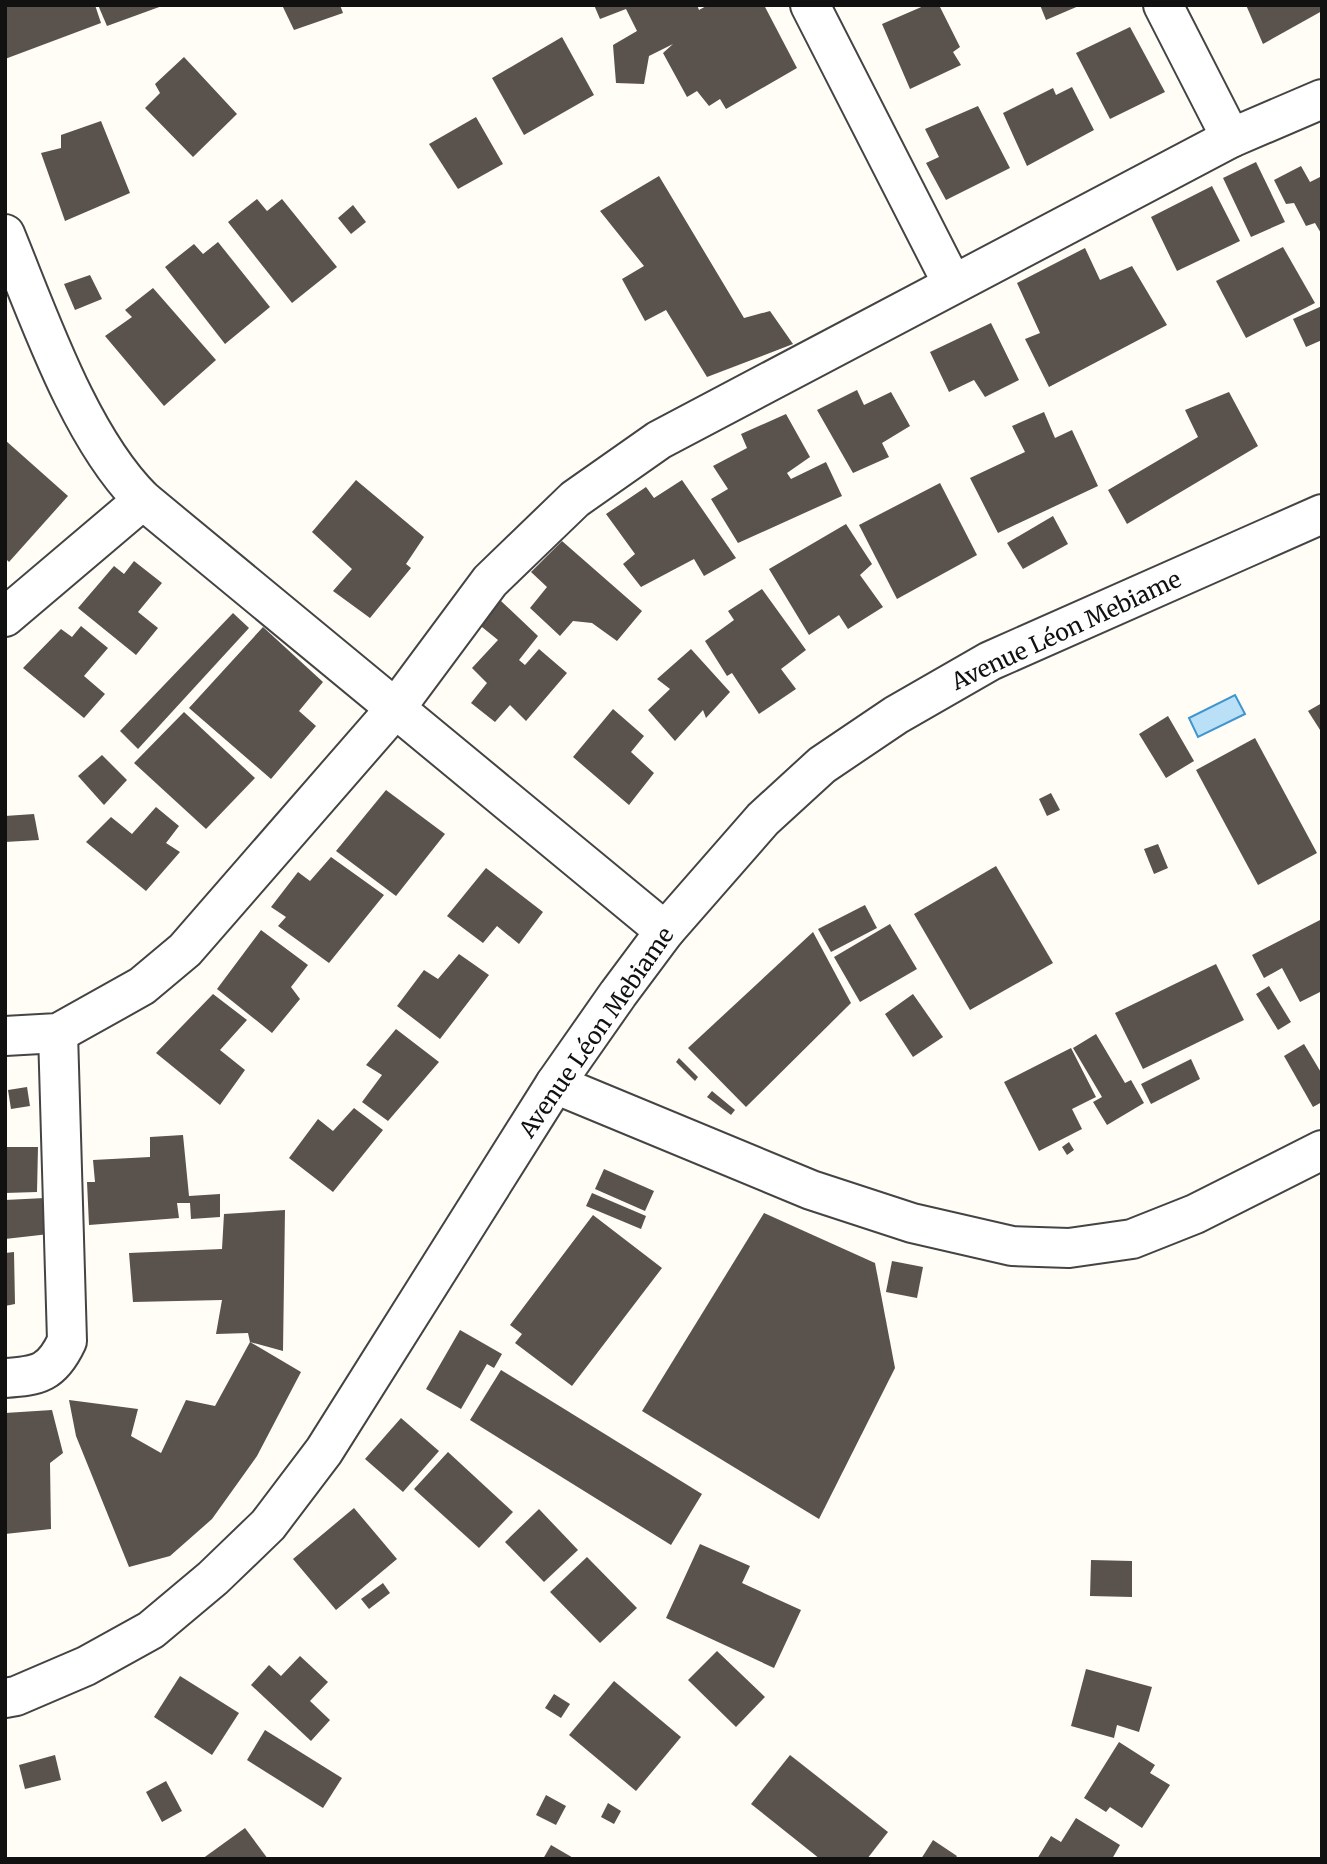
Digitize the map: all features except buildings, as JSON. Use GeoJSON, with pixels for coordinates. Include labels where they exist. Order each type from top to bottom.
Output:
{"type":"FeatureCollection","features":[{"type":"Feature","properties":{"kind":"street"},"geometry":{"type":"LineString","coordinates":[[810,5],[952,283]]}},
{"type":"Feature","properties":{"kind":"street"},"geometry":{"type":"LineString","coordinates":[[1163,5],[1231,138]]}},
{"type":"Feature","properties":{"kind":"street"},"geometry":{"type":"LineString","coordinates":[[5,1036],[58,1033],[142,986],[185,950],[395,709],[490,581],[575,499],[659,440],[796,370],[952,283],[1231,138],[1322,99]]}},
{"type":"Feature","properties":{"kind":"street"},"geometry":{"type":"LineString","coordinates":[[5,234],[49,342],[118,476],[143,500],[665,932]]}},
{"type":"Feature","properties":{"kind":"street"},"geometry":{"type":"LineString","coordinates":[[5,617],[143,500]]}},
{"type":"Feature","properties":{"kind":"street","name":"Avenue Léon Mebiame"},"geometry":{"type":"LineString","coordinates":[[5,1698],[16,1696],[86,1666],[151,1630],[213,1578],[268,1525],[324,1451],[555,1084],[665,932],[763,819],[822,765],[897,715],[990,661],[1322,514]]}},
{"type":"Feature","properties":{"kind":"street"},"geometry":{"type":"LineString","coordinates":[[5,1378],[34,1376],[57,1362],[67,1341],[58,1033]]}},
{"type":"Feature","properties":{"kind":"street"},"geometry":{"type":"LineString","coordinates":[[555,1084],[811,1190],[912,1223],[1012,1246],[1069,1248],[1132,1239],[1195,1214],[1322,1150]]}},
{"type":"Feature","properties":{"kind":"water"},"geometry":{"type":"Polygon","coordinates":[[[1235,695],[1245,714],[1198,737],[1189,718],[1235,695]]]}}]}
